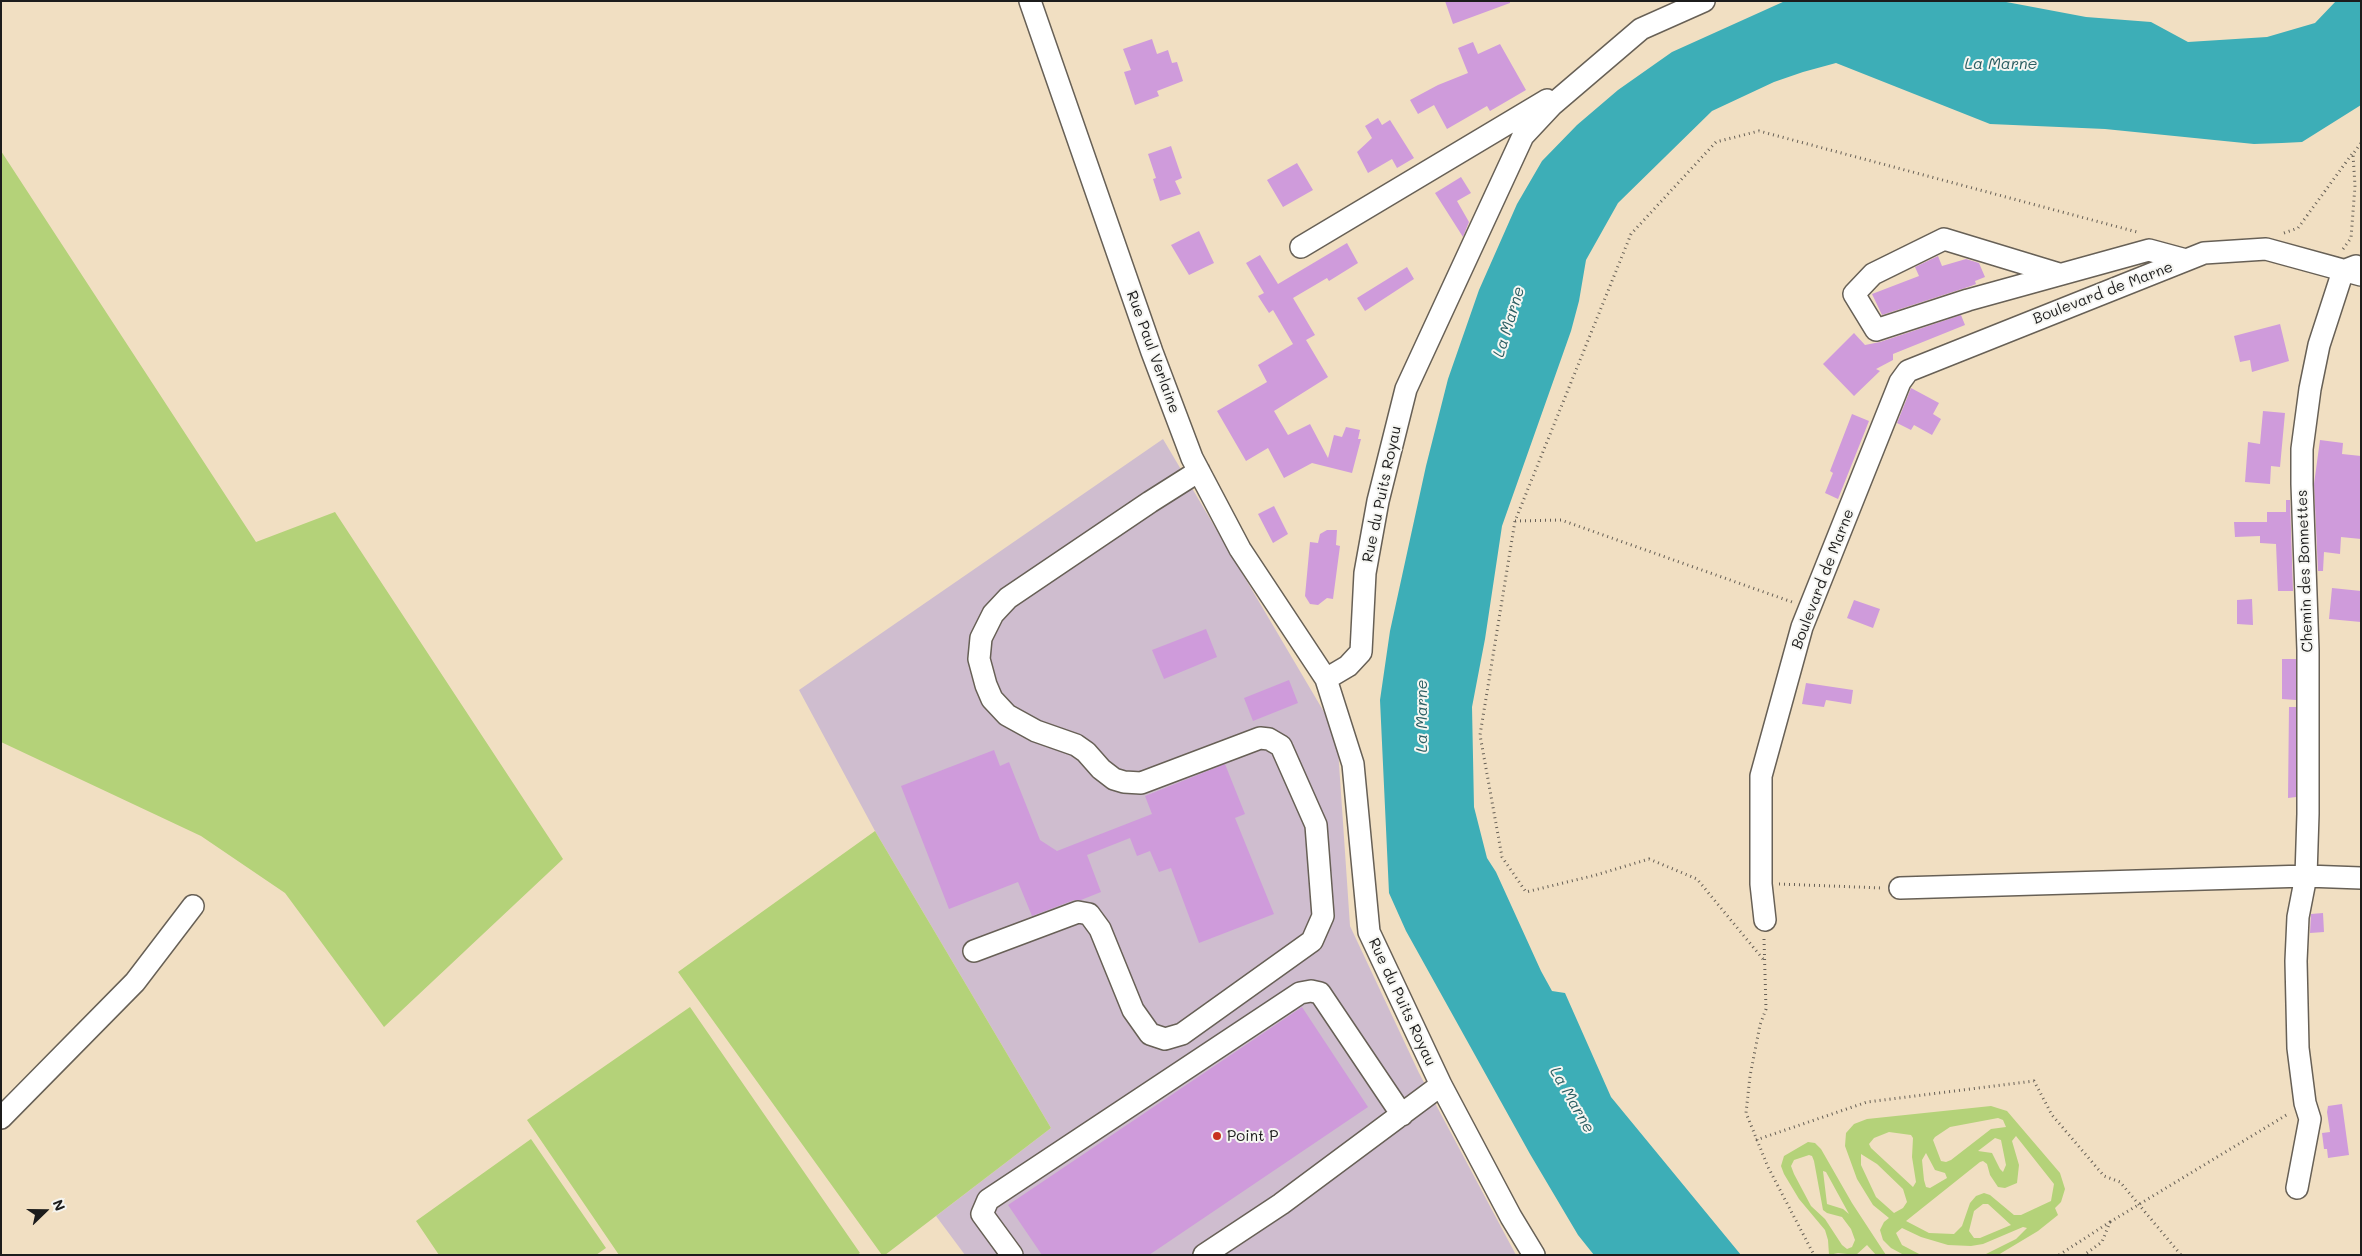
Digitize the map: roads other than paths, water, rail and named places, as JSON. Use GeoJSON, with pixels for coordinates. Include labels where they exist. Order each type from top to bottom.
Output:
{"type":"FeatureCollection","features":[{"type":"Feature","properties":{"kind":"street","name":"Rue Paul Verlaine"},"geometry":{"type":"LineString","coordinates":[[1030,1],[1152,352],[1199,471],[1240,549],[1326,679]]}},
{"type":"Feature","properties":{"kind":"street","name":"Rue du Puits Royau"},"geometry":{"type":"LineString","coordinates":[[1534,1255],[1511,1217],[1441,1085],[1369,932],[1354,764],[1326,679],[1348,666],[1361,652],[1365,573],[1378,501],[1406,389],[1523,136],[1552,105],[1641,29],[1704,1]]}},
{"type":"Feature","properties":{"kind":"street"},"geometry":{"type":"LineString","coordinates":[[1301,247],[1579,81]]}},
{"type":"Feature","properties":{"kind":"street"},"geometry":{"type":"LineString","coordinates":[[2059,274],[1944,239],[1873,274],[1854,294],[1876,330],[1968,300],[2149,250],[2186,260]]}},
{"type":"Feature","properties":{"kind":"street","name":"Boulevard de Marne"},"geometry":{"type":"LineString","coordinates":[[1765,920],[1761,884],[1761,776],[1802,627],[1900,382],[1908,371],[2204,254],[2266,249],[2349,269]]}},
{"type":"Feature","properties":{"kind":"street","name":"Chemin des Bonnettes"},"geometry":{"type":"LineString","coordinates":[[2297,1188],[2310,1119],[2305,1103],[2298,1048],[2296,961],[2297,926],[2306,876],[2308,650],[2302,449],[2310,389],[2319,345],[2349,269]]}},
{"type":"Feature","properties":{"kind":"street"},"geometry":{"type":"LineString","coordinates":[[974,951],[1078,912],[1089,914],[1100,929],[1133,1010],[1150,1034],[1165,1040],[1182,1034],[1312,941],[1323,916],[1316,826],[1281,746],[1269,739],[1260,738],[1141,783],[1124,782],[1114,779],[1100,769],[1086,752],[1076,745],[1036,731],[1007,715],[992,699],[986,686],[979,659],[981,638],[993,614],[1008,598],[1199,471]]}},
{"type":"Feature","properties":{"kind":"street"},"geometry":{"type":"LineString","coordinates":[[1900,888],[2306,876],[2361,878]]}},
{"type":"Feature","properties":{"kind":"street"},"geometry":{"type":"LineString","coordinates":[[1,1118],[135,982],[193,906]]}},
{"type":"Feature","properties":{"kind":"street"},"geometry":{"type":"LineString","coordinates":[[1012,1255],[982,1214],[988,1200],[1300,993],[1311,991],[1320,993],[1402,1115]]}},
{"type":"Feature","properties":{"kind":"street"},"geometry":{"type":"LineString","coordinates":[[1204,1255],[1282,1204],[1441,1085]]}},
{"type":"Feature","properties":{"kind":"water","name":"La Marne"},"geometry":{"type":"Polygon","coordinates":[[[1785,1],[2001,1],[2086,17],[2151,22],[2188,42],[2267,37],[2315,23],[2336,1],[2361,1],[2361,105],[2302,142],[2254,144],[2105,129],[1990,124],[1836,63],[1774,82],[1712,111],[1618,203],[1586,260],[1579,301],[1571,331],[1502,526],[1485,639],[1472,707],[1474,807],[1487,858],[1496,872],[1552,991],[1565,993],[1611,1097],[1741,1255],[1594,1255],[1578,1235],[1530,1154],[1406,931],[1389,893],[1380,700],[1390,631],[1426,466],[1448,379],[1479,290],[1517,204],[1542,161],[1577,125],[1618,90],[1672,52],[1785,1]]]}},
{"type":"Feature","properties":{"kind":"place","name":"Point P"},"geometry":{"type":"Point","coordinates":[1217,1136]}}]}
